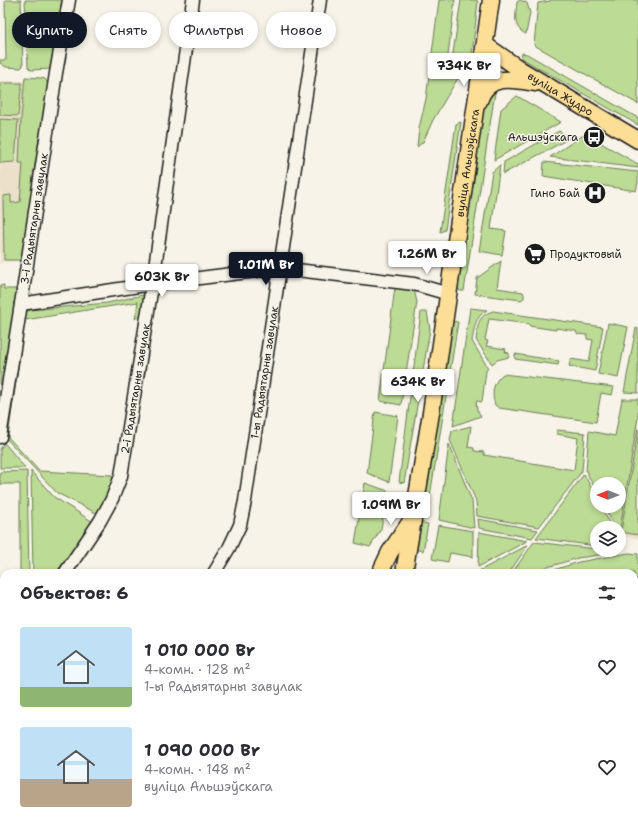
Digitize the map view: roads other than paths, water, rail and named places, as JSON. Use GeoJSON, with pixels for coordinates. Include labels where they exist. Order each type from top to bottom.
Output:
{"type":"FeatureCollection","features":[{"type":"Feature","properties":{"kind":"main road","name":"вуліца Альшэўскага"},"geometry":{"type":"LineString","coordinates":[[405,569],[449,294],[491,0]]}},
{"type":"Feature","properties":{"kind":"main road","name":"вуліца Жудро"},"geometry":{"type":"LineString","coordinates":[[485,45],[521,70],[638,140]]}},
{"type":"Feature","properties":{"kind":"main road"},"geometry":{"type":"LineString","coordinates":[[475,111],[480,94],[484,89],[500,80],[514,79],[546,85]]}},
{"type":"Feature","properties":{"kind":"main road","name":"вуліца Альшэўскага"},"geometry":{"type":"LineString","coordinates":[[382,569],[390,552],[414,516]]}},
{"type":"Feature","properties":{"kind":"street","name":"3-і Радыятарны завулак"},"geometry":{"type":"LineString","coordinates":[[0,437],[22,304],[53,88],[69,0]]}},
{"type":"Feature","properties":{"kind":"street","name":"2-і Радыятарны завулак"},"geometry":{"type":"LineString","coordinates":[[68,569],[100,521],[112,499],[121,476],[152,284],[193,0]]}},
{"type":"Feature","properties":{"kind":"street","name":"1-ы Радыятарны завулак"},"geometry":{"type":"LineString","coordinates":[[216,569],[229,548],[240,524],[245,500],[320,0]]}},
{"type":"Feature","properties":{"kind":"street"},"geometry":{"type":"LineString","coordinates":[[22,304],[152,284],[280,268],[414,284],[449,294]]}},
{"type":"Feature","properties":{"kind":"place","name":"Альшэўскага"},"geometry":{"type":"Point","coordinates":[594,137]}},
{"type":"Feature","properties":{"kind":"place","name":"Гино Бай"},"geometry":{"type":"Point","coordinates":[595,193]}},
{"type":"Feature","properties":{"kind":"place","name":"Продуктовый"},"geometry":{"type":"Point","coordinates":[535,254]}}]}
